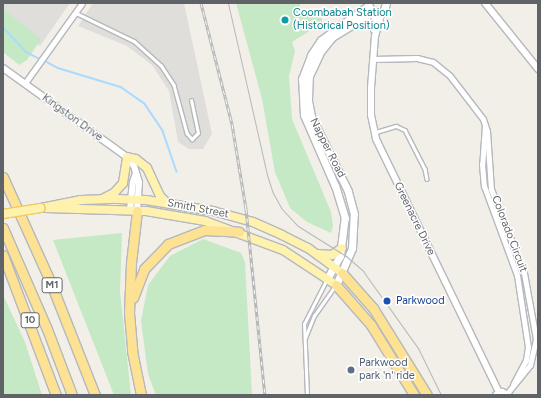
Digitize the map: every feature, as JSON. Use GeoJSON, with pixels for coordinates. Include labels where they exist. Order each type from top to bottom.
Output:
{"type":"FeatureCollection","features":[{"type":"Feature","properties":{"kind":"highway","name":"M1"},"geometry":{"type":"LineString","coordinates":[[3,177],[50,281],[95,395]]}},
{"type":"Feature","properties":{"kind":"highway"},"geometry":{"type":"LineString","coordinates":[[133,211],[129,313],[132,351],[141,395]]}},
{"type":"Feature","properties":{"kind":"highway","name":"M1"},"geometry":{"type":"LineString","coordinates":[[3,228],[47,329],[72,395]]}},
{"type":"Feature","properties":{"kind":"highway"},"geometry":{"type":"LineString","coordinates":[[129,313],[141,275],[150,261],[168,244],[204,230],[239,232]]}},
{"type":"Feature","properties":{"kind":"highway","name":"10"},"geometry":{"type":"LineString","coordinates":[[3,255],[56,395]]}},
{"type":"Feature","properties":{"kind":"highway"},"geometry":{"type":"LineString","coordinates":[[338,270],[373,308],[427,395]]}},
{"type":"Feature","properties":{"kind":"highway"},"geometry":{"type":"LineString","coordinates":[[336,286],[371,325],[414,395]]}},
{"type":"Feature","properties":{"kind":"main road"},"geometry":{"type":"LineString","coordinates":[[369,4],[377,12],[388,4]]}},
{"type":"Feature","properties":{"kind":"main road","name":"Napper Road"},"geometry":{"type":"LineString","coordinates":[[336,286],[345,224],[342,207],[307,126],[302,107],[301,89],[307,63],[322,40],[369,4]]}},
{"type":"Feature","properties":{"kind":"main road","name":"Napper Road"},"geometry":{"type":"LineString","coordinates":[[327,279],[338,270],[353,242],[353,207],[346,186],[311,116],[308,88],[315,62],[326,44],[362,18],[377,12]]}},
{"type":"Feature","properties":{"kind":"main road"},"geometry":{"type":"LineString","coordinates":[[362,18],[374,27]]}},
{"type":"Feature","properties":{"kind":"main road"},"geometry":{"type":"LineString","coordinates":[[102,199],[114,193],[123,183],[127,157],[136,159],[147,168],[160,196],[168,203]]}},
{"type":"Feature","properties":{"kind":"main road","name":"Smith Street"},"geometry":{"type":"LineString","coordinates":[[3,214],[41,208],[55,204],[102,199],[134,199],[168,203],[213,211],[253,222],[293,240],[338,270]]}},
{"type":"Feature","properties":{"kind":"main road","name":"Smith Street"},"geometry":{"type":"LineString","coordinates":[[41,208],[133,211],[192,218],[239,232],[283,250],[336,286]]}},
{"type":"Feature","properties":{"kind":"main road"},"geometry":{"type":"LineString","coordinates":[[316,254],[332,255],[342,248]]}},
{"type":"Feature","properties":{"kind":"street"},"geometry":{"type":"LineString","coordinates":[[24,83],[48,52],[82,3]]}},
{"type":"Feature","properties":{"kind":"street"},"geometry":{"type":"LineString","coordinates":[[485,3],[538,69]]}},
{"type":"Feature","properties":{"kind":"street","name":"Greenacre Drive"},"geometry":{"type":"LineString","coordinates":[[375,36],[374,27],[377,12]]}},
{"type":"Feature","properties":{"kind":"street","name":"Greenacre Drive"},"geometry":{"type":"LineString","coordinates":[[377,12],[370,104],[374,132],[498,394]]}},
{"type":"Feature","properties":{"kind":"street","name":"Colorado Circuit"},"geometry":{"type":"LineString","coordinates":[[373,59],[417,58],[433,62],[450,76],[477,110],[485,125],[491,189],[524,272],[535,332],[536,345],[532,360],[513,384]]}},
{"type":"Feature","properties":{"kind":"street","name":"Kingston Drive"},"geometry":{"type":"LineString","coordinates":[[3,68],[127,157],[139,182],[134,199],[133,211]]}},
{"type":"Feature","properties":{"kind":"street","name":"Colorado Circuit"},"geometry":{"type":"LineString","coordinates":[[485,125],[482,164],[484,186],[517,275],[528,347],[526,360],[507,394]]}},
{"type":"Feature","properties":{"kind":"street"},"geometry":{"type":"LineString","coordinates":[[498,394],[507,394]]}},
{"type":"Feature","properties":{"kind":"lane"},"geometry":{"type":"LineString","coordinates":[[75,13],[134,41],[161,65],[174,85],[186,133],[192,139],[198,133],[191,101]]}},
{"type":"Feature","properties":{"kind":"lane"},"geometry":{"type":"LineString","coordinates":[[374,132],[396,126],[406,130],[426,169],[427,178]]}},
{"type":"Feature","properties":{"kind":"lane"},"geometry":{"type":"LineString","coordinates":[[307,395],[304,340],[305,320],[327,279]]}},
{"type":"Feature","properties":{"kind":"lane"},"geometry":{"type":"LineString","coordinates":[[304,340],[314,316],[336,286]]}},
{"type":"Feature","properties":{"kind":"shaded area"},"geometry":{"type":"Polygon","coordinates":[[[3,3],[70,3],[40,46],[5,12],[3,3]]]}},
{"type":"Feature","properties":{"kind":"shaded area"},"geometry":{"type":"Polygon","coordinates":[[[93,3],[184,3],[212,134],[203,149],[189,149],[178,142],[169,91],[152,65],[127,46],[78,26],[93,3]]]}},
{"type":"Feature","properties":{"kind":"green space"},"geometry":{"type":"Polygon","coordinates":[[[236,3],[300,3],[300,13],[322,15],[322,23],[292,42],[295,51],[289,76],[292,119],[331,212],[333,226],[331,233],[307,222],[290,208],[275,172],[262,99],[236,3]]]}},
{"type":"Feature","properties":{"kind":"green space"},"geometry":{"type":"Polygon","coordinates":[[[3,9],[41,39],[27,60],[19,65],[3,52],[3,9]]]}},
{"type":"Feature","properties":{"kind":"green space"},"geometry":{"type":"Polygon","coordinates":[[[122,233],[120,292],[131,395],[114,395],[53,240],[122,233]]]}},
{"type":"Feature","properties":{"kind":"green space"},"geometry":{"type":"Polygon","coordinates":[[[203,239],[241,253],[245,262],[252,395],[156,395],[148,374],[141,321],[148,285],[170,256],[203,239]]]}},
{"type":"Feature","properties":{"kind":"green space"},"geometry":{"type":"Polygon","coordinates":[[[3,295],[25,342],[42,395],[3,395],[3,295]]]}},
{"type":"Feature","properties":{"kind":"waterway"},"geometry":{"type":"LineString","coordinates":[[3,27],[26,52],[40,59]]}},
{"type":"Feature","properties":{"kind":"waterway"},"geometry":{"type":"LineString","coordinates":[[43,60],[58,68],[121,87],[145,104],[163,131],[177,172]]}},
{"type":"Feature","properties":{"kind":"tram line"},"geometry":{"type":"LineString","coordinates":[[228,3],[267,175],[273,193],[282,209],[298,226],[346,256],[363,271],[418,348],[441,395]]}},
{"type":"Feature","properties":{"kind":"railway"},"geometry":{"type":"LineString","coordinates":[[201,3],[232,124],[246,209],[265,395]]}},
{"type":"Feature","properties":{"kind":"place","name":"Coombabah Station (Historical Position)"},"geometry":{"type":"Point","coordinates":[285,20]}},
{"type":"Feature","properties":{"kind":"place","name":"Parkwood"},"geometry":{"type":"Point","coordinates":[387,301]}},
{"type":"Feature","properties":{"kind":"place","name":"Parkwood park 'n' ride"},"geometry":{"type":"Point","coordinates":[351,370]}}]}
